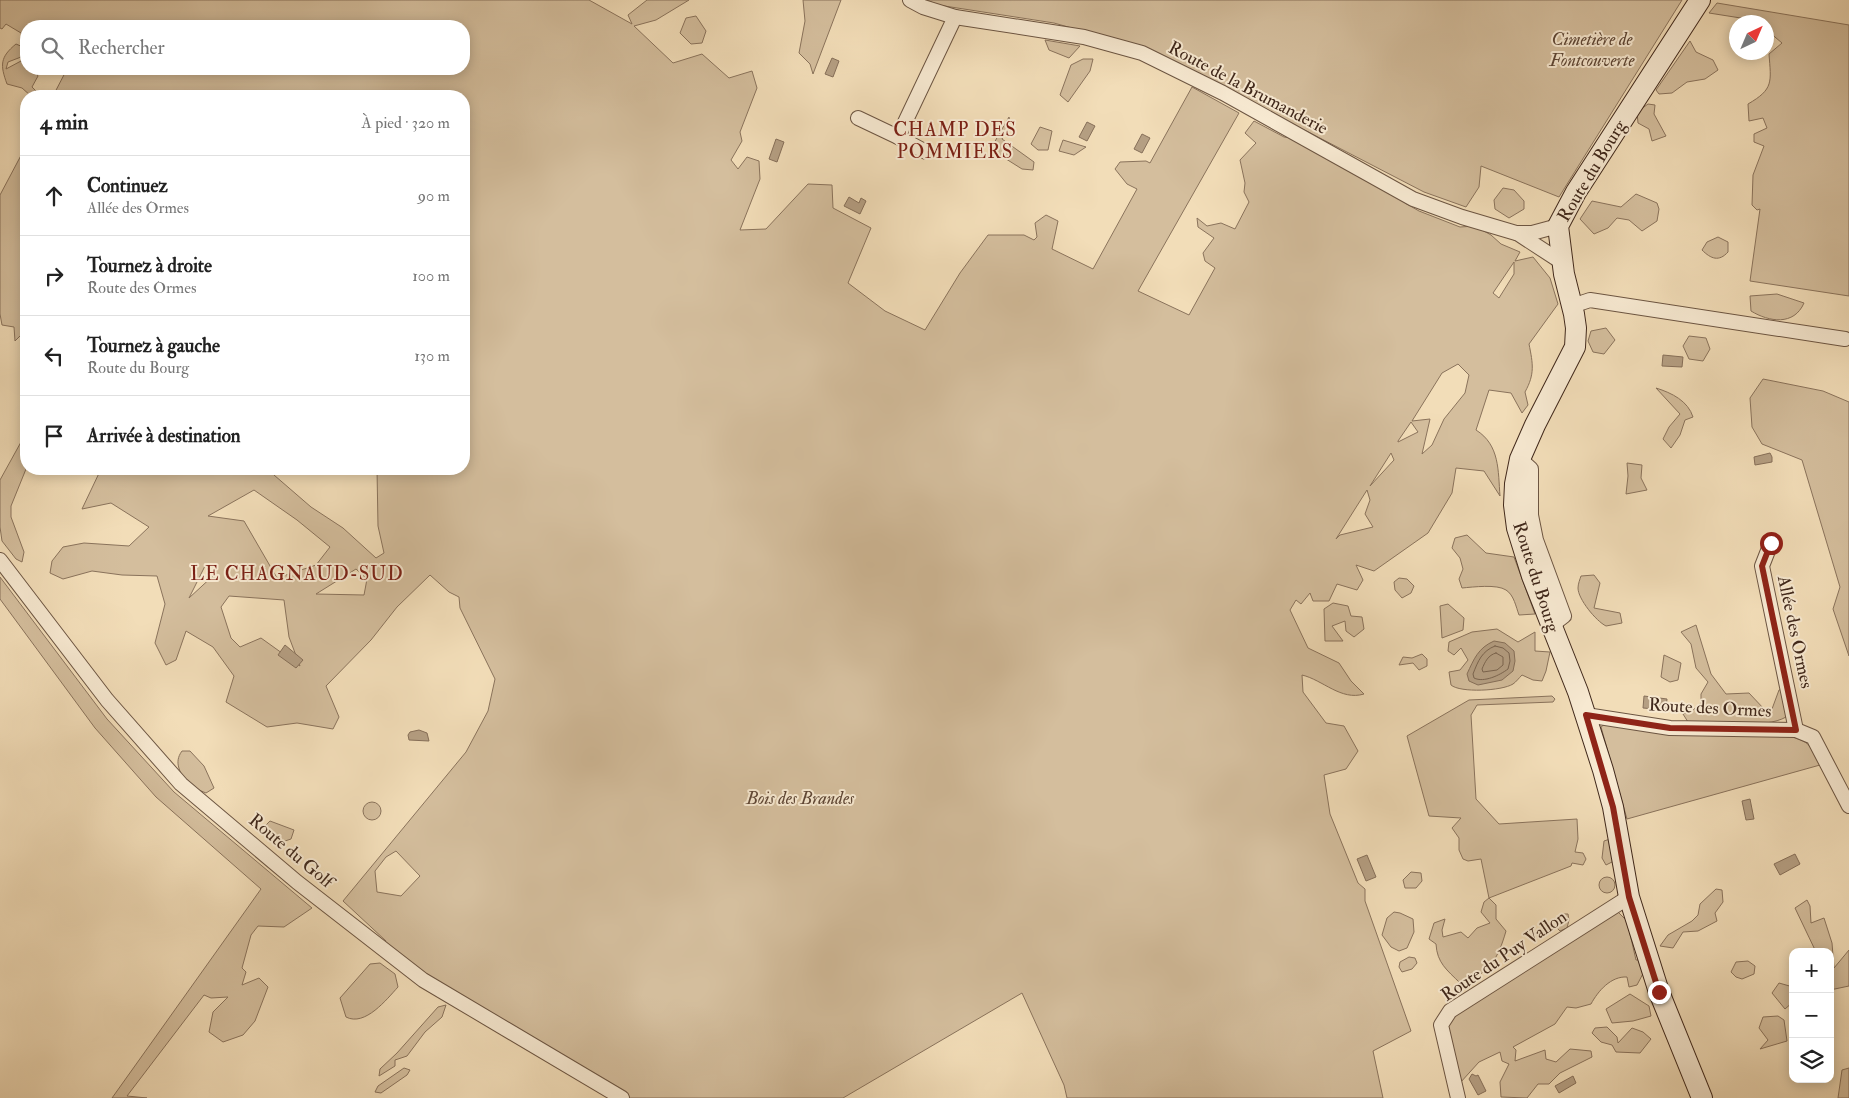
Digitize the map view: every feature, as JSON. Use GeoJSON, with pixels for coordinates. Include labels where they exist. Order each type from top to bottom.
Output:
{"type":"FeatureCollection","features":[{"type":"Feature","properties":{"kind":"street","name":"Route de la Brumanderie"},"geometry":{"type":"LineString","coordinates":[[910,0],[923,7],[955,17],[1084,37],[1142,53],[1223,93],[1413,199],[1462,217],[1516,233],[1532,233],[1558,226]]}},
{"type":"Feature","properties":{"kind":"street","name":"Route du Bourg"},"geometry":{"type":"LineString","coordinates":[[1700,0],[1576,192],[1558,226],[1564,274],[1576,328],[1575,347],[1535,424],[1520,459],[1514,484],[1514,505],[1517,528],[1532,576],[1586,715],[1613,807],[1629,897],[1659,992],[1702,1098]]}},
{"type":"Feature","properties":{"kind":"street"},"geometry":{"type":"LineString","coordinates":[[898,137],[955,17]]}},
{"type":"Feature","properties":{"kind":"street"},"geometry":{"type":"LineString","coordinates":[[858,118],[926,152]]}},
{"type":"Feature","properties":{"kind":"street"},"geometry":{"type":"LineString","coordinates":[[1516,233],[1563,263]]}},
{"type":"Feature","properties":{"kind":"street"},"geometry":{"type":"LineString","coordinates":[[1572,306],[1590,300],[1845,339]]}},
{"type":"Feature","properties":{"kind":"street","name":"Allée des Ormes"},"geometry":{"type":"LineString","coordinates":[[1771,543],[1762,566],[1796,730]]}},
{"type":"Feature","properties":{"kind":"street","name":"Route du Golf"},"geometry":{"type":"LineString","coordinates":[[0,560],[107,700],[181,784],[297,882],[423,980],[622,1098]]}},
{"type":"Feature","properties":{"kind":"street","name":"Route des Ormes"},"geometry":{"type":"LineString","coordinates":[[1586,715],[1670,728],[1796,730],[1813,737],[1849,806]]}},
{"type":"Feature","properties":{"kind":"street","name":"Route du Puy Vallon"},"geometry":{"type":"LineString","coordinates":[[1458,1098],[1442,1025],[1450,1011],[1629,897]]}},
{"type":"Feature","properties":{"kind":"green space","name":"Bois des Brandes"},"geometry":{"type":"Polygon","coordinates":[[[0,0],[589,0],[632,24],[628,15],[647,0],[689,0],[656,20],[634,26],[673,63],[702,54],[729,78],[752,71],[757,88],[740,132],[742,141],[731,160],[738,169],[747,157],[759,161],[760,179],[740,230],[766,229],[808,184],[832,185],[833,208],[871,228],[848,283],[885,311],[925,330],[960,273],[988,235],[1024,235],[1034,240],[1037,237],[1035,223],[1046,215],[1058,221],[1052,249],[1093,269],[1137,189],[1127,184],[1115,169],[1120,162],[1146,161],[1150,163],[1192,87],[1239,113],[1138,291],[1189,315],[1215,268],[1205,261],[1203,253],[1214,238],[1198,227],[1197,218],[1207,226],[1221,223],[1235,229],[1249,202],[1244,192],[1245,183],[1240,160],[1256,143],[1245,133],[1254,121],[1284,137],[1319,142],[1392,179],[1405,203],[1419,211],[1460,227],[1475,226],[1491,235],[1501,244],[1520,252],[1515,261],[1533,257],[1550,278],[1558,304],[1529,344],[1532,369],[1525,392],[1528,405],[1522,413],[1511,393],[1489,390],[1476,430],[1490,443],[1494,451],[1498,468],[1500,496],[1484,471],[1456,468],[1452,493],[1428,533],[1374,571],[1356,565],[1363,580],[1357,590],[1337,584],[1329,601],[1313,601],[1310,593],[1301,604],[1296,600],[1290,610],[1308,648],[1339,663],[1351,681],[1364,694],[1348,695],[1302,675],[1303,692],[1326,723],[1344,726],[1358,751],[1346,769],[1324,775],[1330,814],[1358,883],[1365,889],[1365,901],[1411,1031],[1373,1051],[1383,1098],[1067,1098],[1064,1085],[1022,993],[843,1098],[622,1098],[381,947],[386,941],[343,901],[466,752],[488,711],[495,679],[460,608],[459,597],[449,592],[430,575],[397,607],[371,640],[326,686],[339,717],[333,729],[297,723],[267,727],[226,702],[234,676],[213,647],[186,631],[176,660],[166,665],[155,643],[165,604],[157,576],[122,575],[92,571],[63,579],[50,573],[52,561],[63,547],[84,543],[129,546],[149,527],[111,503],[82,509],[98,475],[274,475],[311,507],[343,528],[376,558],[384,553],[378,526],[377,475],[470,475],[470,90],[56,90],[64,75],[470,75],[470,20],[20,20],[20,32],[6,24],[2,29],[0,28],[0,0]],[[1514,262],[1493,293],[1499,298],[1514,274],[1514,262]],[[1458,364],[1442,373],[1412,421],[1430,419],[1422,454],[1432,445],[1444,419],[1465,393],[1469,375],[1458,364]],[[1411,422],[1398,441],[1418,432],[1411,422]],[[1391,453],[1370,486],[1394,460],[1391,453]],[[254,490],[208,516],[244,521],[277,578],[316,565],[330,547],[297,520],[254,490]],[[1367,490],[1336,539],[1340,535],[1373,527],[1365,514],[1370,500],[1367,490]],[[206,564],[189,598],[215,574],[206,564]],[[356,569],[316,594],[364,595],[367,579],[356,569]],[[229,596],[221,607],[231,638],[240,647],[261,638],[300,666],[289,637],[284,600],[229,596]],[[396,851],[386,857],[375,871],[377,892],[401,896],[420,876],[396,851]]]}},
{"type":"Feature","properties":{"kind":"green space"},"geometry":{"type":"Polygon","coordinates":[[[803,0],[841,0],[813,74],[810,64],[799,53],[805,21],[803,0]]]}},
{"type":"Feature","properties":{"kind":"green space","name":"Cimetière de Fontcouverte"},"geometry":{"type":"Polygon","coordinates":[[[927,0],[1682,0],[1559,197],[1481,166],[1479,187],[1466,207],[1424,192],[1150,50],[1054,23],[938,5],[927,0]]]}},
{"type":"Feature","properties":{"kind":"green space"},"geometry":{"type":"Polygon","coordinates":[[[1717,3],[1849,25],[1849,296],[1750,281],[1760,209],[1757,210],[1752,205],[1753,175],[1764,146],[1754,142],[1754,134],[1767,128],[1763,118],[1749,121],[1748,104],[1767,89],[1770,78],[1769,60],[1774,60],[1774,50],[1782,43],[1774,36],[1774,15],[1729,16],[1709,13],[1717,3]]]}},
{"type":"Feature","properties":{"kind":"green space"},"geometry":{"type":"Polygon","coordinates":[[[696,16],[706,31],[702,43],[691,44],[680,33],[686,18],[696,16]]]}},
{"type":"Feature","properties":{"kind":"green space"},"geometry":{"type":"Polygon","coordinates":[[[1045,40],[1080,46],[1069,58],[1049,50],[1045,40]]]}},
{"type":"Feature","properties":{"kind":"green space"},"geometry":{"type":"Polygon","coordinates":[[[1690,41],[1696,52],[1713,60],[1718,70],[1705,79],[1687,82],[1672,93],[1659,94],[1656,90],[1690,41]]]}},
{"type":"Feature","properties":{"kind":"green space"},"geometry":{"type":"Polygon","coordinates":[[[16,44],[20,46],[20,57],[8,62],[6,69],[20,62],[20,75],[38,76],[32,87],[35,90],[24,90],[7,84],[3,72],[3,62],[4,57],[16,44]]]}},
{"type":"Feature","properties":{"kind":"green space"},"geometry":{"type":"Polygon","coordinates":[[[1083,59],[1093,59],[1090,71],[1068,102],[1060,95],[1071,65],[1083,59]]]}},
{"type":"Feature","properties":{"kind":"green space"},"geometry":{"type":"Polygon","coordinates":[[[1648,104],[1655,105],[1654,114],[1666,136],[1652,141],[1649,129],[1638,123],[1637,112],[1648,104]]]}},
{"type":"Feature","properties":{"kind":"green space"},"geometry":{"type":"Polygon","coordinates":[[[1009,117],[1010,123],[1002,139],[1034,162],[1033,170],[1022,169],[995,152],[994,143],[1009,117]]]}},
{"type":"Feature","properties":{"kind":"green space"},"geometry":{"type":"Polygon","coordinates":[[[1040,127],[1052,131],[1048,150],[1038,150],[1031,144],[1040,127]]]}},
{"type":"Feature","properties":{"kind":"green space"},"geometry":{"type":"Polygon","coordinates":[[[1063,140],[1086,147],[1074,155],[1059,151],[1063,140]]]}},
{"type":"Feature","properties":{"kind":"green space"},"geometry":{"type":"Polygon","coordinates":[[[20,157],[20,336],[15,341],[14,327],[2,325],[0,314],[0,195],[20,157]]]}},
{"type":"Feature","properties":{"kind":"green space"},"geometry":{"type":"Polygon","coordinates":[[[1503,188],[1514,190],[1524,201],[1524,209],[1509,218],[1495,209],[1494,200],[1503,188]]]}},
{"type":"Feature","properties":{"kind":"green space"},"geometry":{"type":"Polygon","coordinates":[[[1636,194],[1657,203],[1659,209],[1657,221],[1642,231],[1629,220],[1617,218],[1608,228],[1594,234],[1580,219],[1592,201],[1621,207],[1636,194]]]}},
{"type":"Feature","properties":{"kind":"green space"},"geometry":{"type":"Polygon","coordinates":[[[1718,237],[1728,242],[1728,252],[1721,257],[1715,258],[1702,250],[1707,242],[1718,237]]]}},
{"type":"Feature","properties":{"kind":"green space"},"geometry":{"type":"Polygon","coordinates":[[[1777,294],[1804,303],[1794,316],[1788,319],[1765,318],[1751,311],[1750,296],[1777,294]]]}},
{"type":"Feature","properties":{"kind":"green space"},"geometry":{"type":"Polygon","coordinates":[[[1606,328],[1615,340],[1604,354],[1593,352],[1588,341],[1591,331],[1606,328]]]}},
{"type":"Feature","properties":{"kind":"green space"},"geometry":{"type":"Polygon","coordinates":[[[1689,336],[1706,338],[1710,349],[1703,361],[1689,359],[1683,346],[1689,336]]]}},
{"type":"Feature","properties":{"kind":"green space"},"geometry":{"type":"Polygon","coordinates":[[[1763,379],[1823,391],[1849,402],[1849,656],[1833,609],[1840,587],[1802,460],[1762,444],[1752,427],[1750,398],[1763,379]]]}},
{"type":"Feature","properties":{"kind":"green space"},"geometry":{"type":"Polygon","coordinates":[[[1656,388],[1679,398],[1691,411],[1693,417],[1685,420],[1680,435],[1671,448],[1663,439],[1669,427],[1680,414],[1656,388]]]}},
{"type":"Feature","properties":{"kind":"green space"},"geometry":{"type":"Polygon","coordinates":[[[20,444],[20,475],[24,475],[11,506],[11,517],[24,552],[22,562],[16,559],[2,541],[0,527],[0,480],[20,444]]]}},
{"type":"Feature","properties":{"kind":"green space"},"geometry":{"type":"Polygon","coordinates":[[[1627,463],[1642,465],[1641,478],[1647,490],[1626,494],[1627,463]]]}},
{"type":"Feature","properties":{"kind":"green space"},"geometry":{"type":"Polygon","coordinates":[[[1467,535],[1486,553],[1514,557],[1535,614],[1519,615],[1511,595],[1502,588],[1485,586],[1462,588],[1459,579],[1463,569],[1460,558],[1452,548],[1455,538],[1467,535]]]}},
{"type":"Feature","properties":{"kind":"green space"},"geometry":{"type":"Polygon","coordinates":[[[1594,575],[1600,583],[1594,608],[1620,613],[1622,623],[1606,626],[1597,620],[1584,604],[1578,588],[1581,576],[1594,575]]]}},
{"type":"Feature","properties":{"kind":"green space"},"geometry":{"type":"Polygon","coordinates":[[[0,577],[107,719],[174,792],[312,908],[284,927],[258,926],[251,935],[242,968],[246,972],[242,985],[259,978],[268,987],[255,1021],[243,1035],[223,1042],[209,1032],[213,1012],[228,997],[211,998],[204,995],[127,1096],[147,1098],[112,1098],[261,889],[156,797],[95,728],[0,599],[0,577]]]}},
{"type":"Feature","properties":{"kind":"green space"},"geometry":{"type":"Polygon","coordinates":[[[1399,578],[1407,579],[1414,586],[1411,593],[1402,598],[1395,590],[1394,582],[1399,578]]]}},
{"type":"Feature","properties":{"kind":"green space"},"geometry":{"type":"Polygon","coordinates":[[[1333,603],[1348,606],[1351,616],[1362,617],[1364,629],[1354,637],[1346,631],[1345,621],[1332,626],[1343,641],[1325,641],[1324,609],[1333,603]]]}},
{"type":"Feature","properties":{"kind":"green space"},"geometry":{"type":"Polygon","coordinates":[[[1448,604],[1464,618],[1463,630],[1442,638],[1440,606],[1448,604]]]}},
{"type":"Feature","properties":{"kind":"green space"},"geometry":{"type":"Polygon","coordinates":[[[1696,625],[1711,674],[1726,694],[1749,693],[1765,710],[1772,709],[1779,690],[1790,686],[1786,717],[1777,721],[1753,724],[1688,722],[1683,714],[1692,711],[1701,703],[1701,694],[1708,682],[1696,668],[1691,644],[1681,632],[1696,625]]]}},
{"type":"Feature","properties":{"kind":"green space"},"geometry":{"type":"Polygon","coordinates":[[[1497,629],[1518,642],[1535,632],[1535,651],[1550,652],[1542,681],[1533,680],[1522,675],[1513,684],[1500,688],[1472,690],[1456,688],[1451,685],[1449,672],[1460,670],[1468,660],[1461,648],[1454,655],[1448,651],[1449,642],[1472,632],[1497,629]]]}},
{"type":"Feature","properties":{"kind":"green space"},"geometry":{"type":"Polygon","coordinates":[[[1422,654],[1427,659],[1427,666],[1419,670],[1413,663],[1399,665],[1403,657],[1412,658],[1422,654]]]}},
{"type":"Feature","properties":{"kind":"green space"},"geometry":{"type":"Polygon","coordinates":[[[1664,655],[1681,663],[1678,680],[1670,682],[1661,677],[1664,655]]]}},
{"type":"Feature","properties":{"kind":"green space"},"geometry":{"type":"Polygon","coordinates":[[[1552,696],[1555,699],[1553,702],[1477,705],[1471,715],[1476,799],[1499,824],[1577,819],[1578,839],[1575,852],[1583,853],[1586,859],[1583,865],[1572,863],[1571,866],[1489,898],[1481,859],[1468,861],[1463,859],[1459,850],[1459,838],[1452,828],[1461,818],[1429,816],[1407,736],[1469,700],[1552,696]]]}},
{"type":"Feature","properties":{"kind":"green space"},"geometry":{"type":"Polygon","coordinates":[[[1605,724],[1788,736],[1809,745],[1820,765],[1627,819],[1601,727],[1605,724]]]}},
{"type":"Feature","properties":{"kind":"green space"},"geometry":{"type":"Polygon","coordinates":[[[182,751],[190,751],[204,766],[214,788],[206,793],[187,785],[178,764],[179,755],[182,751]]]}},
{"type":"Feature","properties":{"kind":"green space"},"geometry":{"type":"Polygon","coordinates":[[[368,802],[376,802],[381,807],[379,818],[368,820],[363,815],[363,807],[368,802]]]}},
{"type":"Feature","properties":{"kind":"green space"},"geometry":{"type":"Polygon","coordinates":[[[270,821],[294,830],[291,839],[276,844],[267,838],[265,826],[270,821]]]}},
{"type":"Feature","properties":{"kind":"green space"},"geometry":{"type":"Polygon","coordinates":[[[1610,839],[1616,860],[1606,865],[1602,858],[1604,841],[1610,839]]]}},
{"type":"Feature","properties":{"kind":"green space"},"geometry":{"type":"Polygon","coordinates":[[[1411,872],[1421,873],[1422,881],[1416,888],[1405,888],[1403,880],[1411,872]]]}},
{"type":"Feature","properties":{"kind":"green space"},"geometry":{"type":"Polygon","coordinates":[[[1607,877],[1613,879],[1615,885],[1613,891],[1607,893],[1601,891],[1599,885],[1601,879],[1607,877]]]}},
{"type":"Feature","properties":{"kind":"green space"},"geometry":{"type":"Polygon","coordinates":[[[1716,889],[1722,890],[1723,902],[1715,913],[1717,921],[1698,931],[1683,932],[1673,948],[1660,946],[1668,935],[1692,921],[1698,915],[1700,904],[1716,889]]]}},
{"type":"Feature","properties":{"kind":"green space"},"geometry":{"type":"Polygon","coordinates":[[[1489,898],[1496,905],[1496,919],[1506,931],[1500,950],[1496,958],[1485,970],[1470,980],[1460,983],[1443,966],[1438,956],[1436,944],[1429,939],[1434,923],[1445,919],[1442,930],[1443,937],[1461,932],[1468,938],[1477,928],[1490,923],[1481,912],[1484,902],[1489,898]]]}},
{"type":"Feature","properties":{"kind":"green space"},"geometry":{"type":"Polygon","coordinates":[[[1807,900],[1810,906],[1811,923],[1824,918],[1832,948],[1814,948],[1795,908],[1807,900]]]}},
{"type":"Feature","properties":{"kind":"green space"},"geometry":{"type":"Polygon","coordinates":[[[1394,912],[1413,919],[1414,932],[1407,948],[1399,951],[1391,947],[1382,935],[1387,918],[1394,912]]]}},
{"type":"Feature","properties":{"kind":"green space"},"geometry":{"type":"Polygon","coordinates":[[[1618,912],[1627,921],[1636,960],[1644,960],[1647,966],[1637,985],[1629,987],[1627,977],[1621,977],[1610,982],[1601,989],[1591,1004],[1576,1008],[1567,1007],[1555,1024],[1513,1047],[1516,1050],[1515,1061],[1545,1050],[1546,1059],[1556,1062],[1570,1049],[1591,1051],[1592,1057],[1560,1073],[1549,1084],[1538,1084],[1527,1098],[1501,1097],[1500,1082],[1509,1064],[1502,1061],[1500,1052],[1479,1062],[1460,1083],[1448,1025],[1457,1013],[1618,912]]]}},
{"type":"Feature","properties":{"kind":"green space"},"geometry":{"type":"Polygon","coordinates":[[[1560,914],[1568,914],[1569,920],[1567,928],[1560,931],[1557,928],[1560,914]]]}},
{"type":"Feature","properties":{"kind":"green space"},"geometry":{"type":"Polygon","coordinates":[[[1849,950],[1849,986],[1834,989],[1834,968],[1849,950]]]}},
{"type":"Feature","properties":{"kind":"green space"},"geometry":{"type":"Polygon","coordinates":[[[1409,957],[1415,958],[1417,963],[1412,969],[1402,972],[1399,967],[1400,962],[1409,957]]]}},
{"type":"Feature","properties":{"kind":"green space"},"geometry":{"type":"Polygon","coordinates":[[[1748,961],[1755,966],[1754,974],[1742,979],[1736,977],[1731,972],[1736,962],[1748,961]]]}},
{"type":"Feature","properties":{"kind":"green space"},"geometry":{"type":"Polygon","coordinates":[[[380,963],[395,974],[398,987],[382,1004],[368,1015],[353,1019],[346,1017],[340,998],[370,964],[380,963]]]}},
{"type":"Feature","properties":{"kind":"green space"},"geometry":{"type":"Polygon","coordinates":[[[1779,983],[1789,986],[1789,1006],[1785,1009],[1772,993],[1779,983]]]}},
{"type":"Feature","properties":{"kind":"green space"},"geometry":{"type":"Polygon","coordinates":[[[1630,994],[1649,1006],[1651,1016],[1633,1021],[1612,1023],[1606,1009],[1630,994]]]}},
{"type":"Feature","properties":{"kind":"green space"},"geometry":{"type":"Polygon","coordinates":[[[446,1005],[442,1017],[425,1032],[407,1056],[395,1060],[395,1066],[379,1076],[380,1069],[438,1007],[446,1005]]]}},
{"type":"Feature","properties":{"kind":"green space"},"geometry":{"type":"Polygon","coordinates":[[[1778,1016],[1784,1020],[1787,1041],[1760,1049],[1768,1040],[1759,1028],[1763,1017],[1778,1016]]]}},
{"type":"Feature","properties":{"kind":"green space"},"geometry":{"type":"Polygon","coordinates":[[[1607,1027],[1617,1037],[1618,1043],[1632,1028],[1643,1032],[1651,1039],[1640,1053],[1616,1052],[1612,1045],[1601,1042],[1592,1033],[1595,1028],[1607,1027]]]}},
{"type":"Feature","properties":{"kind":"green space"},"geometry":{"type":"Polygon","coordinates":[[[404,1068],[410,1070],[407,1075],[381,1093],[375,1092],[378,1086],[404,1068]]]}},
{"type":"Feature","properties":{"kind":"green space"},"geometry":{"type":"Polygon","coordinates":[[[1849,1068],[1849,1098],[1838,1098],[1842,1070],[1849,1068]]]}},
{"type":"Feature","properties":{"kind":"water"},"geometry":{"type":"Polygon","coordinates":[[[832,58],[839,61],[833,77],[825,74],[832,58]]]}},
{"type":"Feature","properties":{"kind":"water"},"geometry":{"type":"Polygon","coordinates":[[[1087,122],[1095,126],[1087,141],[1079,137],[1087,122]]]}},
{"type":"Feature","properties":{"kind":"water"},"geometry":{"type":"Polygon","coordinates":[[[1142,134],[1150,138],[1142,153],[1134,149],[1142,134]]]}},
{"type":"Feature","properties":{"kind":"water"},"geometry":{"type":"Polygon","coordinates":[[[776,139],[784,142],[777,162],[769,159],[776,139]]]}},
{"type":"Feature","properties":{"kind":"water"},"geometry":{"type":"Polygon","coordinates":[[[849,197],[859,203],[861,198],[866,201],[860,214],[844,206],[849,197]]]}},
{"type":"Feature","properties":{"kind":"water"},"geometry":{"type":"Polygon","coordinates":[[[1663,355],[1683,357],[1682,367],[1662,366],[1663,355]]]}},
{"type":"Feature","properties":{"kind":"water"},"geometry":{"type":"Polygon","coordinates":[[[1770,453],[1772,462],[1755,465],[1754,457],[1770,453]]]}},
{"type":"Feature","properties":{"kind":"water"},"geometry":{"type":"Polygon","coordinates":[[[1494,641],[1505,643],[1514,651],[1513,671],[1502,680],[1478,685],[1469,681],[1467,674],[1474,659],[1484,647],[1494,641]]]}},
{"type":"Feature","properties":{"kind":"water"},"geometry":{"type":"Polygon","coordinates":[[[285,645],[303,660],[296,668],[278,655],[285,645]]]}},
{"type":"Feature","properties":{"kind":"water"},"geometry":{"type":"Polygon","coordinates":[[[1644,696],[1667,699],[1666,710],[1643,708],[1644,696]]]}},
{"type":"Feature","properties":{"kind":"water"},"geometry":{"type":"Polygon","coordinates":[[[419,730],[427,733],[429,741],[409,740],[408,735],[410,732],[419,730]]]}},
{"type":"Feature","properties":{"kind":"water"},"geometry":{"type":"Polygon","coordinates":[[[1750,799],[1754,819],[1746,820],[1742,801],[1750,799]]]}},
{"type":"Feature","properties":{"kind":"water"},"geometry":{"type":"Polygon","coordinates":[[[1795,854],[1800,864],[1780,875],[1774,864],[1795,854]]]}},
{"type":"Feature","properties":{"kind":"water"},"geometry":{"type":"Polygon","coordinates":[[[1367,855],[1376,877],[1366,881],[1357,859],[1367,855]]]}},
{"type":"Feature","properties":{"kind":"water"},"geometry":{"type":"Polygon","coordinates":[[[1472,1074],[1478,1075],[1486,1091],[1478,1095],[1469,1079],[1472,1074]]]}},
{"type":"Feature","properties":{"kind":"water"},"geometry":{"type":"Polygon","coordinates":[[[1573,1076],[1576,1083],[1559,1093],[1555,1086],[1573,1076]]]}},
{"type":"Feature","properties":{"kind":"district","name":"CHAMP DES POMMIERS"},"geometry":{"type":"Point","coordinates":[955,141]}},
{"type":"Feature","properties":{"kind":"district","name":"LE CHAGNAUD-SUD"},"geometry":{"type":"Point","coordinates":[297,574]}},
{"type":"Feature","properties":{"kind":"route"},"geometry":{"type":"LineString","coordinates":[[1659,992],[1629,897],[1613,807],[1604,770],[1586,715],[1670,728],[1796,730],[1762,566],[1771,543]]}}]}
